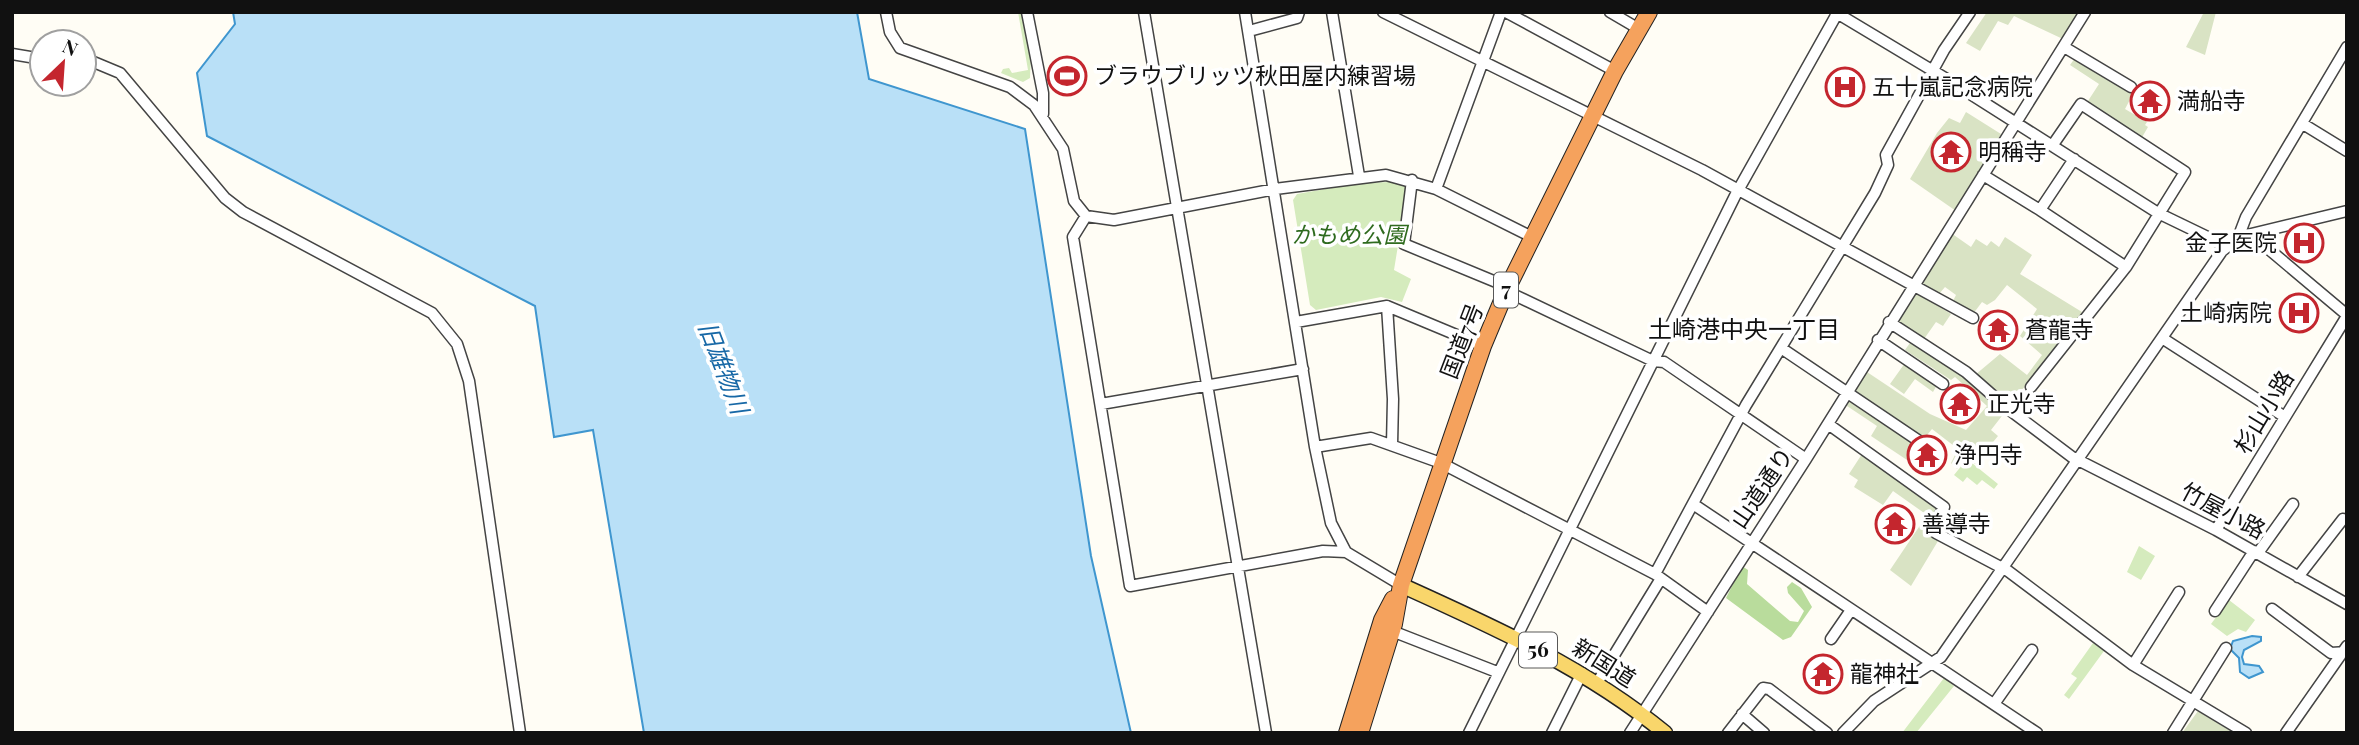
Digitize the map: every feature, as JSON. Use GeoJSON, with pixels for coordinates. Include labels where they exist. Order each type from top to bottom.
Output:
{"type":"FeatureCollection","features":[{"type":"Feature","properties":{"kind":"highway","name":"国道7号"},"geometry":{"type":"LineString","coordinates":[[1401,584],[1441,463],[1506,291],[1615,71],[1649,12]]}},
{"type":"Feature","properties":{"kind":"highway","name":"7"},"geometry":{"type":"LineString","coordinates":[[1360,733],[1392,631],[1401,584]]}},
{"type":"Feature","properties":{"kind":"highway","name":"7"},"geometry":{"type":"LineString","coordinates":[[1347,733],[1382,620],[1401,584]]}},
{"type":"Feature","properties":{"kind":"main road","name":"新国道"},"geometry":{"type":"LineString","coordinates":[[1401,584],[1514,637],[1582,673],[1642,713],[1665,733]]}},
{"type":"Feature","properties":{"kind":"street"},"geometry":{"type":"LineString","coordinates":[[886,12],[890,32],[901,48],[1010,87],[1042,114],[1063,149],[1074,201],[1086,216],[1114,220],[1275,189],[1359,176],[1386,175],[1436,188],[1532,237]]}},
{"type":"Feature","properties":{"kind":"street"},"geometry":{"type":"LineString","coordinates":[[1027,12],[1043,93],[1042,114]]}},
{"type":"Feature","properties":{"kind":"street"},"geometry":{"type":"LineString","coordinates":[[1144,12],[1210,387],[1266,733]]}},
{"type":"Feature","properties":{"kind":"street"},"geometry":{"type":"LineString","coordinates":[[1245,12],[1315,447],[1331,523],[1346,552]]}},
{"type":"Feature","properties":{"kind":"street"},"geometry":{"type":"LineString","coordinates":[[1249,31],[1297,18],[1300,12]]}},
{"type":"Feature","properties":{"kind":"street"},"geometry":{"type":"LineString","coordinates":[[1332,12],[1359,176]]}},
{"type":"Feature","properties":{"kind":"street"},"geometry":{"type":"LineString","coordinates":[[1383,12],[1482,59],[1739,190],[1845,245],[1973,318]]}},
{"type":"Feature","properties":{"kind":"street"},"geometry":{"type":"LineString","coordinates":[[1436,188],[1501,12]]}},
{"type":"Feature","properties":{"kind":"street"},"geometry":{"type":"LineString","coordinates":[[1506,12],[1615,71]]}},
{"type":"Feature","properties":{"kind":"street"},"geometry":{"type":"LineString","coordinates":[[1610,12],[1639,29]]}},
{"type":"Feature","properties":{"kind":"street"},"geometry":{"type":"LineString","coordinates":[[1597,682],[1658,577],[1693,504],[1742,415],[1880,184],[1888,164],[1886,155],[1970,12]]}},
{"type":"Feature","properties":{"kind":"street","name":"山道通り"},"geometry":{"type":"LineString","coordinates":[[1630,733],[1709,612],[1749,543],[1806,459],[1889,322],[2085,12]]}},
{"type":"Feature","properties":{"kind":"street"},"geometry":{"type":"LineString","coordinates":[[1469,733],[1497,671],[1739,190],[1837,13],[2158,213],[2205,239],[2218,242],[2347,211]]}},
{"type":"Feature","properties":{"kind":"street"},"geometry":{"type":"LineString","coordinates":[[2064,47],[2132,87]]}},
{"type":"Feature","properties":{"kind":"street"},"geometry":{"type":"LineString","coordinates":[[1843,733],[1874,701],[1941,657],[2222,251],[2238,238],[2246,217],[2345,54]]}},
{"type":"Feature","properties":{"kind":"street"},"geometry":{"type":"LineString","coordinates":[[98,64],[120,73],[225,198],[243,212],[432,313],[457,344],[469,381],[520,733]]}},
{"type":"Feature","properties":{"kind":"street"},"geometry":{"type":"LineString","coordinates":[[2031,387],[2126,267],[2185,172],[2081,104],[2052,146]]}},
{"type":"Feature","properties":{"kind":"street"},"geometry":{"type":"LineString","coordinates":[[2303,124],[2347,150]]}},
{"type":"Feature","properties":{"kind":"street"},"geometry":{"type":"LineString","coordinates":[[2040,210],[2074,159]]}},
{"type":"Feature","properties":{"kind":"street"},"geometry":{"type":"LineString","coordinates":[[1983,174],[2126,267]]}},
{"type":"Feature","properties":{"kind":"street"},"geometry":{"type":"LineString","coordinates":[[1412,180],[1404,244],[1496,282],[1506,291],[1580,323],[1653,361],[1664,362],[1806,459]]}},
{"type":"Feature","properties":{"kind":"street"},"geometry":{"type":"LineString","coordinates":[[1086,216],[1073,237],[1130,586],[1323,551],[1346,552],[1401,584]]}},
{"type":"Feature","properties":{"kind":"street"},"geometry":{"type":"LineString","coordinates":[[2238,238],[2264,246],[2347,316]]}},
{"type":"Feature","properties":{"kind":"street"},"geometry":{"type":"LineString","coordinates":[[1296,322],[1387,306],[1483,346]]}},
{"type":"Feature","properties":{"kind":"street"},"geometry":{"type":"LineString","coordinates":[[1387,306],[1393,400],[1392,444]]}},
{"type":"Feature","properties":{"kind":"street","name":"杉山小路"},"geometry":{"type":"LineString","coordinates":[[2216,530],[2347,316]]}},
{"type":"Feature","properties":{"kind":"street","name":"竹屋小路"},"geometry":{"type":"LineString","coordinates":[[1889,322],[1966,372],[2007,408],[2078,460],[2216,530],[2347,604]]}},
{"type":"Feature","properties":{"kind":"street"},"geometry":{"type":"LineString","coordinates":[[2162,338],[2285,417]]}},
{"type":"Feature","properties":{"kind":"street"},"geometry":{"type":"LineString","coordinates":[[1878,340],[1943,384]]}},
{"type":"Feature","properties":{"kind":"street"},"geometry":{"type":"LineString","coordinates":[[1781,348],[1919,441]]}},
{"type":"Feature","properties":{"kind":"street"},"geometry":{"type":"LineString","coordinates":[[1101,404],[1303,369]]}},
{"type":"Feature","properties":{"kind":"street"},"geometry":{"type":"LineString","coordinates":[[1828,424],[1944,507],[1936,524],[1936,533],[2002,569],[2133,665],[2246,733]]}},
{"type":"Feature","properties":{"kind":"street"},"geometry":{"type":"LineString","coordinates":[[1315,447],[1371,438],[1441,463],[1570,527],[1658,577],[1709,612]]}},
{"type":"Feature","properties":{"kind":"street"},"geometry":{"type":"LineString","coordinates":[[1693,504],[2037,733]]}},
{"type":"Feature","properties":{"kind":"street"},"geometry":{"type":"LineString","coordinates":[[2215,611],[2293,504]]}},
{"type":"Feature","properties":{"kind":"street"},"geometry":{"type":"LineString","coordinates":[[2298,577],[2343,519]]}},
{"type":"Feature","properties":{"kind":"street"},"geometry":{"type":"LineString","coordinates":[[2133,665],[2179,592]]}},
{"type":"Feature","properties":{"kind":"street"},"geometry":{"type":"LineString","coordinates":[[2272,609],[2332,653],[2345,650]]}},
{"type":"Feature","properties":{"kind":"street"},"geometry":{"type":"LineString","coordinates":[[1831,639],[1851,610]]}},
{"type":"Feature","properties":{"kind":"street"},"geometry":{"type":"LineString","coordinates":[[1392,631],[1497,671]]}},
{"type":"Feature","properties":{"kind":"street"},"geometry":{"type":"LineString","coordinates":[[2174,733],[2226,648]]}},
{"type":"Feature","properties":{"kind":"street"},"geometry":{"type":"LineString","coordinates":[[1994,704],[2032,650]]}},
{"type":"Feature","properties":{"kind":"street"},"geometry":{"type":"LineString","coordinates":[[2286,733],[2345,650]]}},
{"type":"Feature","properties":{"kind":"street"},"geometry":{"type":"LineString","coordinates":[[1552,733],[1582,673]]}},
{"type":"Feature","properties":{"kind":"street"},"geometry":{"type":"LineString","coordinates":[[1728,733],[1763,688],[1769,689],[1827,733]]}},
{"type":"Feature","properties":{"kind":"street"},"geometry":{"type":"LineString","coordinates":[[1742,714],[1764,733]]}},
{"type":"Feature","properties":{"kind":"green space"},"geometry":{"type":"Polygon","coordinates":[[[1018,12],[1022,12],[1031,55],[1030,78],[1023,82],[1001,73],[1003,69],[1009,68],[1012,73],[1028,70],[1018,12]]]}},
{"type":"Feature","properties":{"kind":"green space"},"geometry":{"type":"Polygon","coordinates":[[[1987,12],[2082,12],[2065,40],[2014,16],[2008,25],[1998,21],[1980,51],[1966,43],[1987,12]]]}},
{"type":"Feature","properties":{"kind":"green space"},"geometry":{"type":"Polygon","coordinates":[[[2204,12],[2216,12],[2205,55],[2186,47],[2204,12]]]}},
{"type":"Feature","properties":{"kind":"green space"},"geometry":{"type":"Polygon","coordinates":[[[2075,58],[2133,94],[2125,109],[2147,122],[2145,125],[2148,127],[2141,139],[2086,104],[2099,84],[2070,65],[2075,58]]]}},
{"type":"Feature","properties":{"kind":"green space"},"geometry":{"type":"Polygon","coordinates":[[[1966,112],[2001,134],[1956,211],[1910,179],[1949,118],[1960,123],[1966,112]]]}},
{"type":"Feature","properties":{"kind":"green space","name":"かもめ公園"},"geometry":{"type":"Polygon","coordinates":[[[1360,183],[1408,184],[1394,270],[1411,279],[1402,302],[1381,297],[1316,310],[1310,305],[1293,200],[1297,194],[1360,183]]]}},
{"type":"Feature","properties":{"kind":"green space"},"geometry":{"type":"Polygon","coordinates":[[[1951,233],[1971,247],[1976,239],[1987,246],[1991,241],[1999,247],[2005,237],[2032,255],[2020,274],[2082,312],[2052,356],[2010,403],[1975,375],[2000,354],[2027,375],[2042,355],[2020,336],[2037,309],[2007,285],[1995,300],[1987,305],[1982,302],[1973,314],[1952,303],[1956,295],[1945,287],[1939,294],[1923,284],[1951,233]]]}},
{"type":"Feature","properties":{"kind":"green space"},"geometry":{"type":"Polygon","coordinates":[[[1915,292],[1951,314],[1943,326],[1936,322],[1924,339],[1896,321],[1915,292]]]}},
{"type":"Feature","properties":{"kind":"green space"},"geometry":{"type":"Polygon","coordinates":[[[1912,340],[1961,372],[2005,412],[1991,430],[1998,436],[1975,464],[1967,457],[1957,469],[1951,463],[1958,449],[1932,429],[1923,440],[1851,392],[1864,370],[1930,414],[1966,430],[1987,406],[1955,377],[1951,380],[1905,350],[1912,340]]]}},
{"type":"Feature","properties":{"kind":"green space"},"geometry":{"type":"Polygon","coordinates":[[[1905,363],[1937,385],[1933,392],[1915,379],[1904,394],[1890,384],[1905,363]]]}},
{"type":"Feature","properties":{"kind":"green space"},"geometry":{"type":"Polygon","coordinates":[[[1849,396],[1917,445],[1907,460],[1871,436],[1877,426],[1844,404],[1849,396]]]}},
{"type":"Feature","properties":{"kind":"green space"},"geometry":{"type":"Polygon","coordinates":[[[1862,454],[1938,509],[1934,534],[1938,541],[1911,586],[1890,570],[1927,515],[1893,491],[1883,505],[1854,487],[1858,480],[1849,474],[1862,454]]]}},
{"type":"Feature","properties":{"kind":"green space"},"geometry":{"type":"Polygon","coordinates":[[[1967,459],[1998,484],[1994,489],[1982,480],[1977,485],[1967,477],[1963,482],[1954,475],[1967,459]]]}},
{"type":"Feature","properties":{"kind":"green space"},"geometry":{"type":"Polygon","coordinates":[[[2139,546],[2155,556],[2141,580],[2127,572],[2139,546]]]}},
{"type":"Feature","properties":{"kind":"green space"},"geometry":{"type":"Polygon","coordinates":[[[1742,566],[1748,570],[1747,584],[1790,621],[1798,622],[1804,611],[1788,593],[1787,587],[1792,582],[1801,588],[1812,607],[1791,637],[1783,640],[1726,598],[1742,566]]]}},
{"type":"Feature","properties":{"kind":"green space"},"geometry":{"type":"Polygon","coordinates":[[[2229,600],[2255,620],[2246,632],[2238,629],[2227,636],[2211,624],[2229,600]]]}},
{"type":"Feature","properties":{"kind":"green space"},"geometry":{"type":"Polygon","coordinates":[[[2093,643],[2104,651],[2069,699],[2064,695],[2077,678],[2071,674],[2093,643]]]}},
{"type":"Feature","properties":{"kind":"green space"},"geometry":{"type":"Polygon","coordinates":[[[1944,678],[1954,686],[1916,733],[1902,733],[1944,678]]]}},
{"type":"Feature","properties":{"kind":"green space"},"geometry":{"type":"Polygon","coordinates":[[[2198,711],[2234,733],[2182,733],[2198,711]]]}},
{"type":"Feature","properties":{"kind":"water","name":"旧雄物川"},"geometry":{"type":"Polygon","coordinates":[[[233,12],[857,12],[869,79],[1025,129],[1091,556],[1131,733],[644,733],[593,430],[554,437],[535,306],[207,136],[197,73],[235,24],[233,12]]]}},
{"type":"Feature","properties":{"kind":"water"},"geometry":{"type":"Polygon","coordinates":[[[2252,636],[2261,637],[2261,641],[2244,650],[2244,664],[2259,666],[2263,672],[2249,678],[2240,672],[2239,658],[2230,649],[2233,641],[2252,636]]]}},
{"type":"Feature","properties":{"kind":"place","name":"ブラウブリッツ秋田屋内練習場"},"geometry":{"type":"Point","coordinates":[1067,76]}},
{"type":"Feature","properties":{"kind":"place","name":"五十嵐記念病院"},"geometry":{"type":"Point","coordinates":[1845,87]}},
{"type":"Feature","properties":{"kind":"place","name":"満船寺"},"geometry":{"type":"Point","coordinates":[2150,101]}},
{"type":"Feature","properties":{"kind":"place","name":"明稱寺"},"geometry":{"type":"Point","coordinates":[1951,152]}},
{"type":"Feature","properties":{"kind":"place","name":"金子医院"},"geometry":{"type":"Point","coordinates":[2304,243]}},
{"type":"Feature","properties":{"kind":"place","name":"土崎病院"},"geometry":{"type":"Point","coordinates":[2299,313]}},
{"type":"Feature","properties":{"kind":"place","name":"蒼龍寺"},"geometry":{"type":"Point","coordinates":[1998,330]}},
{"type":"Feature","properties":{"kind":"place","name":"正光寺"},"geometry":{"type":"Point","coordinates":[1960,404]}},
{"type":"Feature","properties":{"kind":"place","name":"浄円寺"},"geometry":{"type":"Point","coordinates":[1927,455]}},
{"type":"Feature","properties":{"kind":"place","name":"善導寺"},"geometry":{"type":"Point","coordinates":[1895,524]}},
{"type":"Feature","properties":{"kind":"place","name":"龍神社"},"geometry":{"type":"Point","coordinates":[1823,674]}},
{"type":"Feature","properties":{"kind":"district","name":"土崎港中央一丁目"},"geometry":{"type":"Point","coordinates":[1744,330]}}]}
